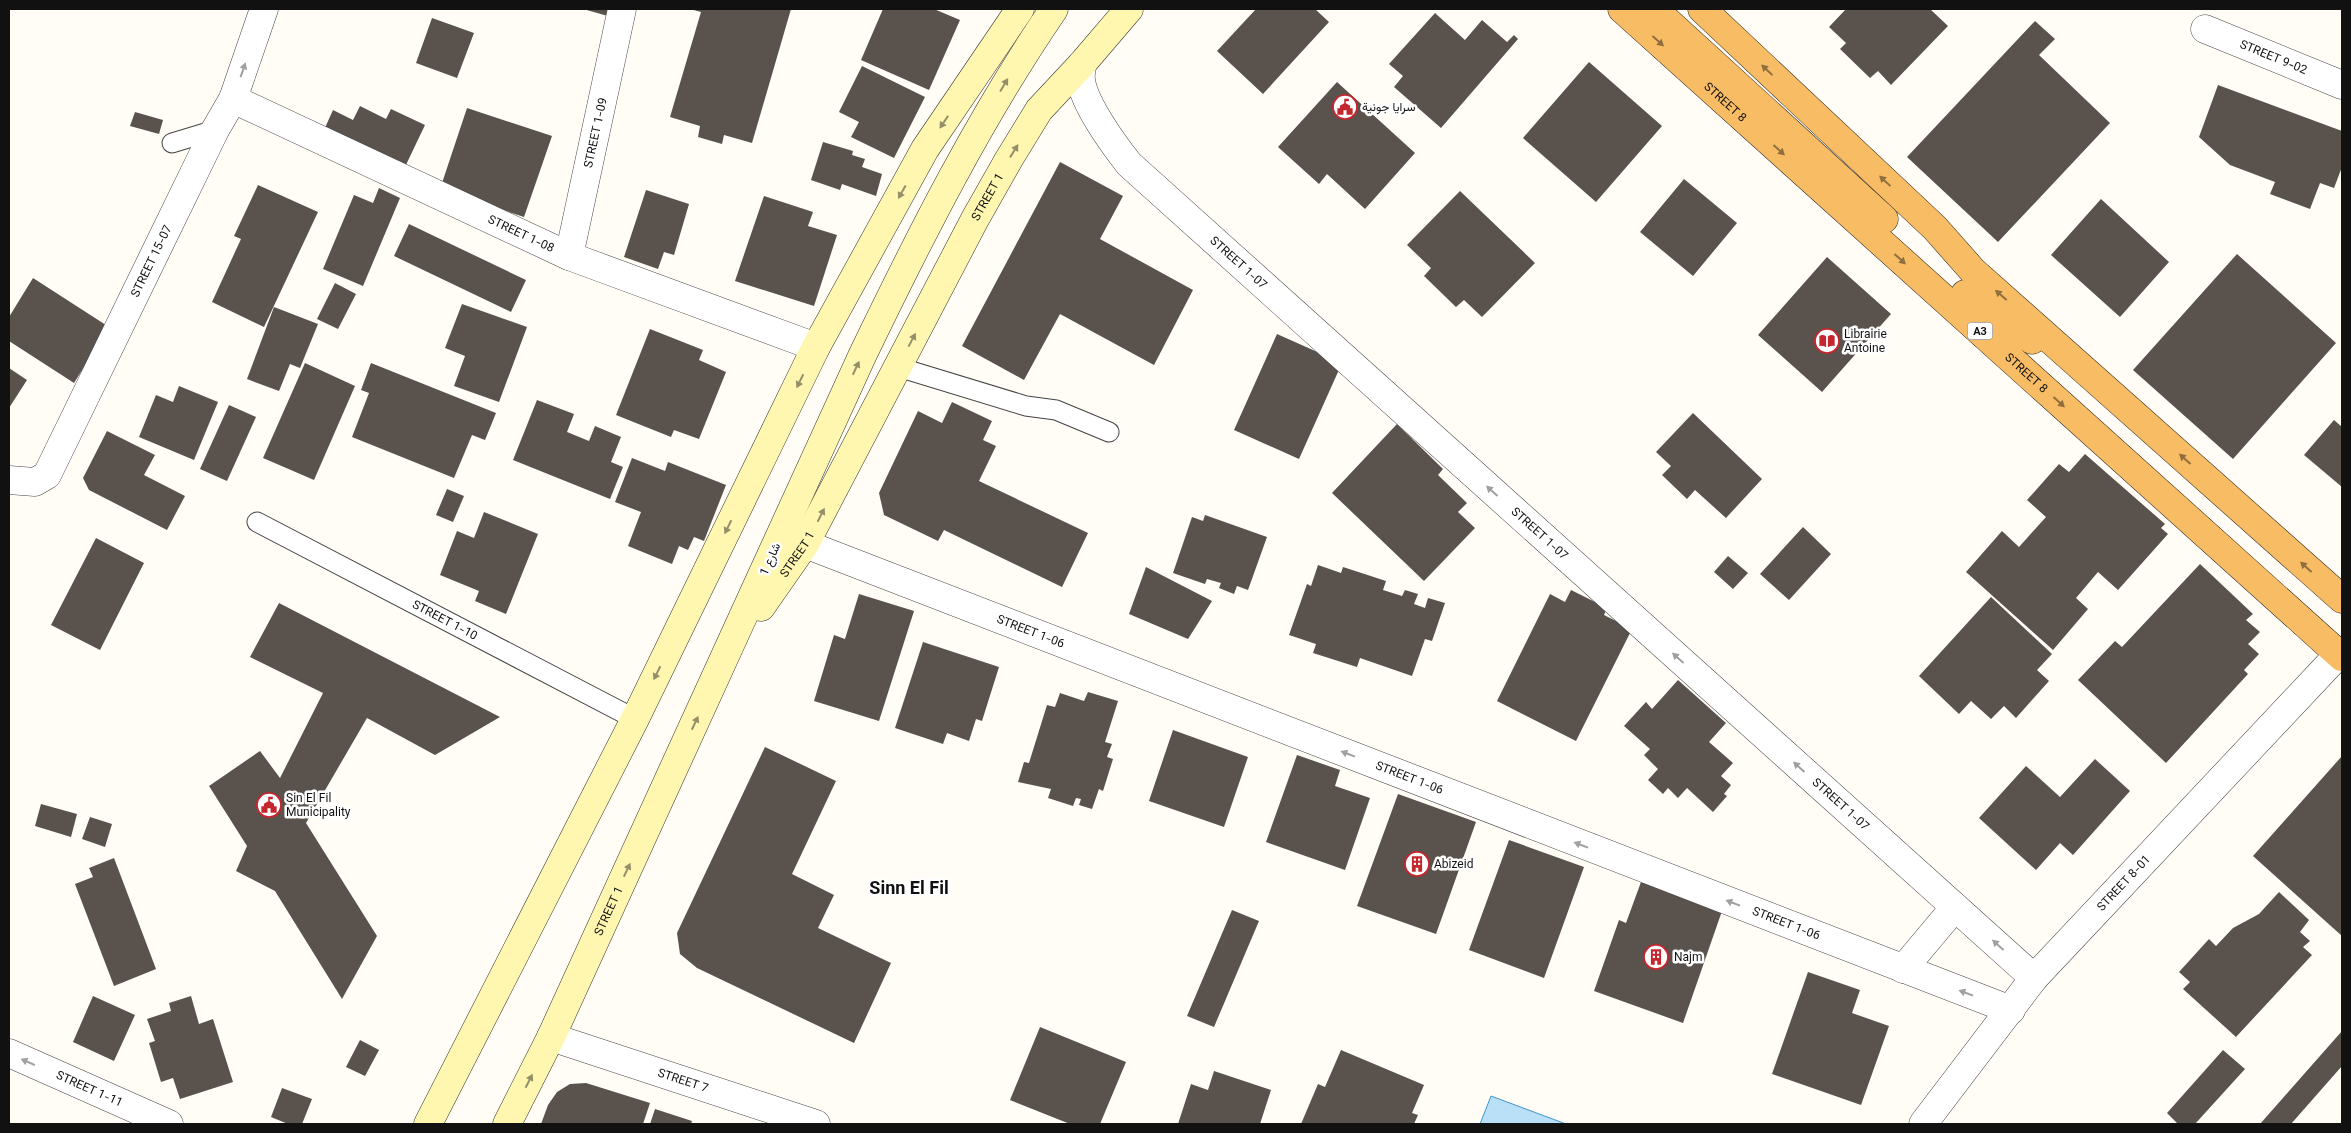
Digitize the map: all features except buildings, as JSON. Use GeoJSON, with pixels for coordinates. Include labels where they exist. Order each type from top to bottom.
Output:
{"type":"FeatureCollection","features":[{"type":"Feature","properties":{"kind":"highway","name":"STREET 8"},"geometry":{"type":"LineString","coordinates":[[1622,9],[2341,655]]}},
{"type":"Feature","properties":{"kind":"highway","name":"A3"},"geometry":{"type":"LineString","coordinates":[[1654,9],[1986,312],[2090,374],[2342,599]]}},
{"type":"Feature","properties":{"kind":"highway"},"geometry":{"type":"LineString","coordinates":[[1702,9],[1935,228],[1973,271],[2090,374]]}},
{"type":"Feature","properties":{"kind":"main road"},"geometry":{"type":"LineString","coordinates":[[428,1124],[635,719],[816,347],[925,149],[1020,9]]}},
{"type":"Feature","properties":{"kind":"main road","name":"شارع 1"},"geometry":{"type":"LineString","coordinates":[[726,657],[814,460],[911,256],[1001,89],[1054,9]]}},
{"type":"Feature","properties":{"kind":"main road"},"geometry":{"type":"LineString","coordinates":[[1039,110],[1105,9]]}},
{"type":"Feature","properties":{"kind":"main road","name":"STREET 1"},"geometry":{"type":"LineString","coordinates":[[507,1124],[550,1037],[726,657],[805,544],[975,219],[1039,110],[1082,64],[1129,9]]}},
{"type":"Feature","properties":{"kind":"street","name":"STREET 15-07"},"geometry":{"type":"LineString","coordinates":[[9,480],[35,482],[47,476],[215,130],[233,99],[264,9]]}},
{"type":"Feature","properties":{"kind":"street","name":"STREET 1-09"},"geometry":{"type":"LineString","coordinates":[[569,256],[622,9]]}},
{"type":"Feature","properties":{"kind":"street","name":"STREET 9-02"},"geometry":{"type":"LineString","coordinates":[[2205,29],[2342,85]]}},
{"type":"Feature","properties":{"kind":"street","name":"STREET 1-07"},"geometry":{"type":"LineString","coordinates":[[1082,64],[1081,80],[1086,96],[1108,135],[1130,164],[2034,978]]}},
{"type":"Feature","properties":{"kind":"street","name":"STREET 1-08"},"geometry":{"type":"LineString","coordinates":[[233,99],[569,256],[816,347]]}},
{"type":"Feature","properties":{"kind":"street","name":"STREET 1-06"},"geometry":{"type":"LineString","coordinates":[[805,544],[2011,1010]]}},
{"type":"Feature","properties":{"kind":"street","name":"STREET 8-01"},"geometry":{"type":"LineString","coordinates":[[1923,1124],[2034,978],[2341,655]]}},
{"type":"Feature","properties":{"kind":"street"},"geometry":{"type":"LineString","coordinates":[[1903,969],[1955,907]]}},
{"type":"Feature","properties":{"kind":"street","name":"STREET 7"},"geometry":{"type":"LineString","coordinates":[[550,1037],[816,1124]]}},
{"type":"Feature","properties":{"kind":"street","name":"STREET 1-11"},"geometry":{"type":"LineString","coordinates":[[9,1053],[169,1124]]}},
{"type":"Feature","properties":{"kind":"lane"},"geometry":{"type":"LineString","coordinates":[[172,143],[215,130]]}},
{"type":"Feature","properties":{"kind":"lane"},"geometry":{"type":"LineString","coordinates":[[898,367],[1026,406],[1056,410],[1109,432]]}},
{"type":"Feature","properties":{"kind":"lane","name":"STREET 1-10"},"geometry":{"type":"LineString","coordinates":[[257,522],[635,719]]}},
{"type":"Feature","properties":{"kind":"water"},"geometry":{"type":"Polygon","coordinates":[[[1491,1096],[1566,1124],[1480,1124],[1491,1096]]]}},
{"type":"Feature","properties":{"kind":"place","name":"سرايا جونية"},"geometry":{"type":"Point","coordinates":[1345,107]}},
{"type":"Feature","properties":{"kind":"place","name":"Librairie Antoine"},"geometry":{"type":"Point","coordinates":[1827,341]}},
{"type":"Feature","properties":{"kind":"place","name":"Sin El Fil Municipality"},"geometry":{"type":"Point","coordinates":[269,805]}},
{"type":"Feature","properties":{"kind":"place","name":"Abizeid"},"geometry":{"type":"Point","coordinates":[1417,864]}},
{"type":"Feature","properties":{"kind":"place","name":"Najm"},"geometry":{"type":"Point","coordinates":[1656,957]}},
{"type":"Feature","properties":{"kind":"district","name":"Sinn El Fil"},"geometry":{"type":"Point","coordinates":[909,888]}}]}
